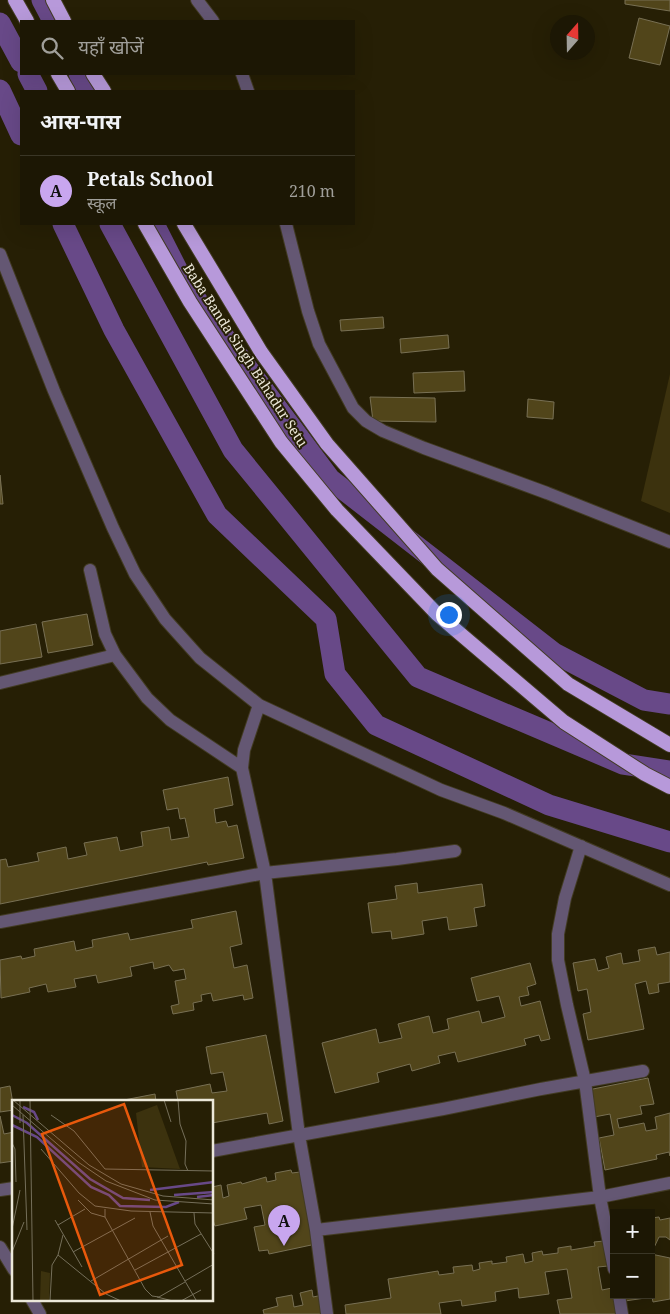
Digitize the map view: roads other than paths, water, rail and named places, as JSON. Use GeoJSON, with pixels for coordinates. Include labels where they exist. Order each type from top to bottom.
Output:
{"type":"FeatureCollection","features":[{"type":"Feature","properties":{"kind":"highway"},"geometry":{"type":"LineString","coordinates":[[15,0],[26,20]]}},
{"type":"Feature","properties":{"kind":"highway"},"geometry":{"type":"LineString","coordinates":[[53,0],[63,20]]}},
{"type":"Feature","properties":{"kind":"highway"},"geometry":{"type":"LineString","coordinates":[[59,75],[67,90]]}},
{"type":"Feature","properties":{"kind":"highway"},"geometry":{"type":"LineString","coordinates":[[94,75],[103,90]]}},
{"type":"Feature","properties":{"kind":"highway","name":"Baba Banda Singh Bahadur Setu"},"geometry":{"type":"LineString","coordinates":[[146,225],[190,302],[280,442],[338,510],[437,614],[564,722],[645,774],[670,787]]}},
{"type":"Feature","properties":{"kind":"highway","name":"Baba Banda Singh Bahadur Setu"},"geometry":{"type":"LineString","coordinates":[[185,225],[261,352],[327,444],[437,570],[568,684],[670,745]]}},
{"type":"Feature","properties":{"kind":"street"},"geometry":{"type":"LineString","coordinates":[[196,0],[212,20]]}},
{"type":"Feature","properties":{"kind":"street"},"geometry":{"type":"LineString","coordinates":[[242,75],[248,90]]}},
{"type":"Feature","properties":{"kind":"street"},"geometry":{"type":"LineString","coordinates":[[286,225],[308,311],[319,344],[353,408],[366,421],[383,431],[424,448],[547,492],[670,542]]}},
{"type":"Feature","properties":{"kind":"street"},"geometry":{"type":"LineString","coordinates":[[0,254],[54,391],[113,528],[136,574],[165,619],[200,658],[259,705],[441,790],[504,813],[670,885]]}},
{"type":"Feature","properties":{"kind":"street"},"geometry":{"type":"LineString","coordinates":[[90,570],[105,634],[114,654],[147,698],[170,720],[242,768]]}},
{"type":"Feature","properties":{"kind":"street"},"geometry":{"type":"LineString","coordinates":[[0,683],[114,654]]}},
{"type":"Feature","properties":{"kind":"street"},"geometry":{"type":"LineString","coordinates":[[259,705],[244,750],[242,768],[265,873],[299,1135],[316,1230],[327,1314]]}},
{"type":"Feature","properties":{"kind":"street"},"geometry":{"type":"LineString","coordinates":[[581,846],[565,898],[558,934],[558,960],[585,1081],[600,1197],[611,1254]]}},
{"type":"Feature","properties":{"kind":"street"},"geometry":{"type":"LineString","coordinates":[[0,922],[265,873],[455,851]]}},
{"type":"Feature","properties":{"kind":"street"},"geometry":{"type":"LineString","coordinates":[[214,1151],[644,1071]]}},
{"type":"Feature","properties":{"kind":"street"},"geometry":{"type":"LineString","coordinates":[[316,1230],[600,1197],[670,1183]]}},
{"type":"Feature","properties":{"kind":"street"},"geometry":{"type":"LineString","coordinates":[[0,1247],[12,1267]]}},
{"type":"Feature","properties":{"kind":"street"},"geometry":{"type":"LineString","coordinates":[[620,1299],[622,1314]]}},
{"type":"Feature","properties":{"kind":"street"},"geometry":{"type":"LineString","coordinates":[[33,1302],[40,1314]]}},
{"type":"Feature","properties":{"kind":"waterway"},"geometry":{"type":"LineString","coordinates":[[42,0],[52,20]]}},
{"type":"Feature","properties":{"kind":"waterway"},"geometry":{"type":"LineString","coordinates":[[0,23],[20,60]]}},
{"type":"Feature","properties":{"kind":"waterway"},"geometry":{"type":"LineString","coordinates":[[29,75],[36,90]]}},
{"type":"Feature","properties":{"kind":"waterway"},"geometry":{"type":"LineString","coordinates":[[80,75],[87,90]]}},
{"type":"Feature","properties":{"kind":"waterway"},"geometry":{"type":"LineString","coordinates":[[0,90],[20,133]]}},
{"type":"Feature","properties":{"kind":"waterway"},"geometry":{"type":"LineString","coordinates":[[63,225],[114,330],[217,515],[326,619],[335,674],[376,725],[549,805],[670,842]]}},
{"type":"Feature","properties":{"kind":"waterway"},"geometry":{"type":"LineString","coordinates":[[111,225],[233,450],[418,677],[623,764],[670,771]]}},
{"type":"Feature","properties":{"kind":"waterway"},"geometry":{"type":"LineString","coordinates":[[155,225],[184,283],[330,479],[554,653],[644,700],[670,704]]}},
{"type":"Feature","properties":{"kind":"place","name":"Petals School"},"geometry":{"type":"Point","coordinates":[284,1246]}}]}
